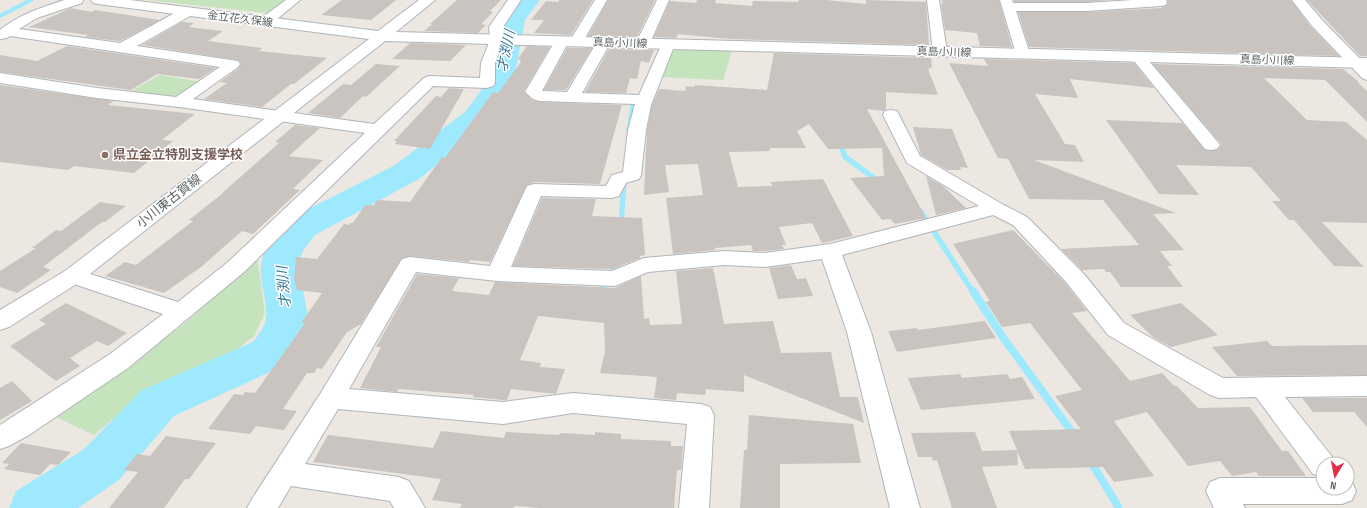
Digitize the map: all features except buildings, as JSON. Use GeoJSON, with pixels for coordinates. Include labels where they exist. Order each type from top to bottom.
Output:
{"type":"FeatureCollection","features":[{"type":"Feature","properties":{"kind":"street"},"geometry":{"type":"LineString","coordinates":[[4,33],[20,20],[77,0]]}},
{"type":"Feature","properties":{"kind":"street","name":"金立花久保線"},"geometry":{"type":"LineString","coordinates":[[98,0],[381,36]]}},
{"type":"Feature","properties":{"kind":"street"},"geometry":{"type":"LineString","coordinates":[[265,22],[294,0]]}},
{"type":"Feature","properties":{"kind":"street","name":"小川東古賀線"},"geometry":{"type":"LineString","coordinates":[[0,321],[72,276],[428,0]]}},
{"type":"Feature","properties":{"kind":"street"},"geometry":{"type":"LineString","coordinates":[[0,438],[20,427],[119,361],[236,267],[429,81],[487,83],[488,63],[497,40],[496,28],[515,0]]}},
{"type":"Feature","properties":{"kind":"street"},"geometry":{"type":"LineString","coordinates":[[602,0],[569,41],[533,92],[539,96],[644,102]]}},
{"type":"Feature","properties":{"kind":"street"},"geometry":{"type":"LineString","coordinates":[[643,43],[663,0]]}},
{"type":"Feature","properties":{"kind":"street"},"geometry":{"type":"LineString","coordinates":[[933,0],[940,52]]}},
{"type":"Feature","properties":{"kind":"street"},"geometry":{"type":"LineString","coordinates":[[1023,54],[1007,3],[1161,2],[1160,0]]}},
{"type":"Feature","properties":{"kind":"street"},"geometry":{"type":"LineString","coordinates":[[1298,0],[1317,23],[1362,63],[1367,75]]}},
{"type":"Feature","properties":{"kind":"street"},"geometry":{"type":"LineString","coordinates":[[124,47],[187,12]]}},
{"type":"Feature","properties":{"kind":"street"},"geometry":{"type":"LineString","coordinates":[[4,33],[124,47],[233,64],[178,102]]}},
{"type":"Feature","properties":{"kind":"street"},"geometry":{"type":"LineString","coordinates":[[381,36],[497,40]]}},
{"type":"Feature","properties":{"kind":"street","name":"真島小川線"},"geometry":{"type":"LineString","coordinates":[[497,40],[1362,63]]}},
{"type":"Feature","properties":{"kind":"street"},"geometry":{"type":"LineString","coordinates":[[572,97],[604,42]]}},
{"type":"Feature","properties":{"kind":"street"},"geometry":{"type":"LineString","coordinates":[[497,274],[534,190],[612,192],[626,177],[644,102],[668,44]]}},
{"type":"Feature","properties":{"kind":"street"},"geometry":{"type":"LineString","coordinates":[[1138,57],[1212,146]]}},
{"type":"Feature","properties":{"kind":"street"},"geometry":{"type":"LineString","coordinates":[[0,78],[97,93],[178,102],[377,130]]}},
{"type":"Feature","properties":{"kind":"street"},"geometry":{"type":"LineString","coordinates":[[891,115],[913,159],[995,208],[1020,221],[1075,278],[1116,329],[1219,388],[1367,386]]}},
{"type":"Feature","properties":{"kind":"street"},"geometry":{"type":"LineString","coordinates":[[262,508],[331,398],[410,264],[497,274],[608,280],[644,265],[724,258],[765,260],[830,251],[995,208]]}},
{"type":"Feature","properties":{"kind":"street"},"geometry":{"type":"LineString","coordinates":[[830,251],[859,332],[905,508]]}},
{"type":"Feature","properties":{"kind":"street"},"geometry":{"type":"LineString","coordinates":[[72,276],[181,312]]}},
{"type":"Feature","properties":{"kind":"street"},"geometry":{"type":"LineString","coordinates":[[1263,388],[1315,456]]}},
{"type":"Feature","properties":{"kind":"street"},"geometry":{"type":"LineString","coordinates":[[331,398],[503,413],[573,403],[701,415],[694,508]]}},
{"type":"Feature","properties":{"kind":"street"},"geometry":{"type":"LineString","coordinates":[[284,473],[399,490],[410,508]]}},
{"type":"Feature","properties":{"kind":"street"},"geometry":{"type":"LineString","coordinates":[[1230,508],[1220,492],[1315,491]]}},
{"type":"Feature","properties":{"kind":"green space"},"geometry":{"type":"Polygon","coordinates":[[[147,0],[287,0],[268,13],[147,0]]]}},
{"type":"Feature","properties":{"kind":"green space"},"geometry":{"type":"Polygon","coordinates":[[[670,49],[732,51],[723,80],[659,77],[670,49]]]}},
{"type":"Feature","properties":{"kind":"green space"},"geometry":{"type":"Polygon","coordinates":[[[159,75],[202,82],[181,97],[129,93],[159,75]]]}},
{"type":"Feature","properties":{"kind":"green space"},"geometry":{"type":"Polygon","coordinates":[[[257,257],[265,313],[254,336],[230,355],[143,394],[94,435],[54,416],[182,326],[257,257]]]}},
{"type":"Feature","properties":{"kind":"waterway"},"geometry":{"type":"LineString","coordinates":[[0,16],[31,0]]}},
{"type":"Feature","properties":{"kind":"waterway","name":"才渕川"},"geometry":{"type":"LineString","coordinates":[[35,508],[101,465],[158,403],[268,354],[282,334],[287,318],[280,266],[283,252],[290,241],[302,227],[407,172],[477,117],[499,85],[513,20],[528,0]]}},
{"type":"Feature","properties":{"kind":"waterway"},"geometry":{"type":"LineString","coordinates":[[499,85],[510,90]]}},
{"type":"Feature","properties":{"kind":"waterway"},"geometry":{"type":"LineString","coordinates":[[629,127],[633,103]]}},
{"type":"Feature","properties":{"kind":"waterway"},"geometry":{"type":"LineString","coordinates":[[840,142],[845,157],[878,181]]}},
{"type":"Feature","properties":{"kind":"waterway"},"geometry":{"type":"LineString","coordinates":[[621,224],[624,180]]}},
{"type":"Feature","properties":{"kind":"waterway"},"geometry":{"type":"LineString","coordinates":[[921,212],[973,292]]}},
{"type":"Feature","properties":{"kind":"waterway"},"geometry":{"type":"LineString","coordinates":[[601,292],[618,261]]}},
{"type":"Feature","properties":{"kind":"waterway"},"geometry":{"type":"LineString","coordinates":[[973,291],[1002,336],[1074,435]]}},
{"type":"Feature","properties":{"kind":"waterway"},"geometry":{"type":"LineString","coordinates":[[1091,462],[1119,508]]}},
{"type":"Feature","properties":{"kind":"place","name":"県立金立特別支援学校"},"geometry":{"type":"Point","coordinates":[105,155]}}]}
